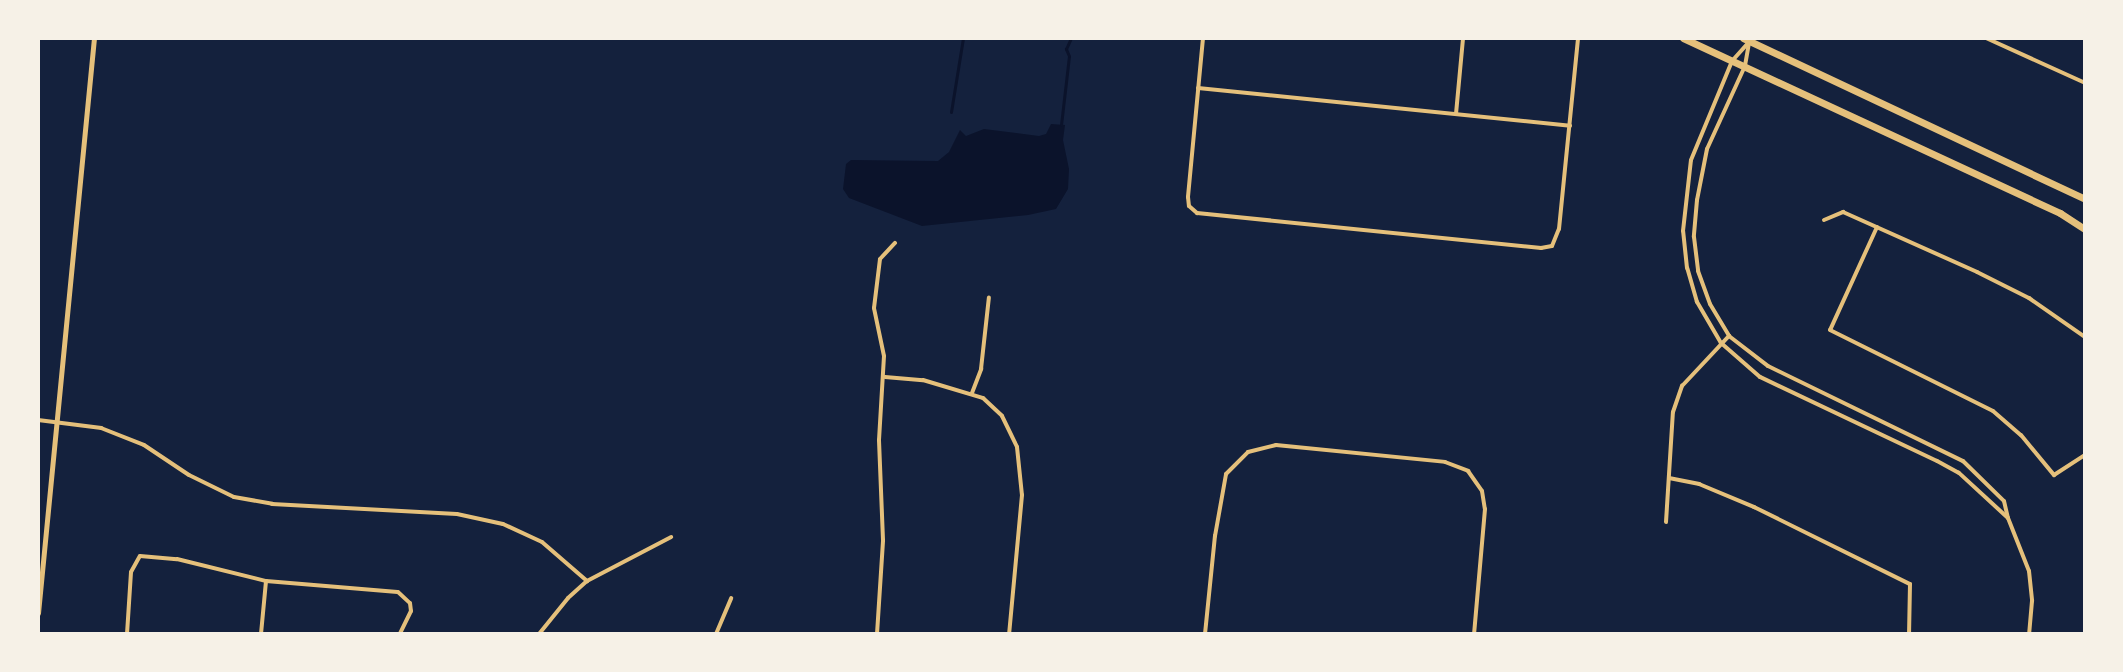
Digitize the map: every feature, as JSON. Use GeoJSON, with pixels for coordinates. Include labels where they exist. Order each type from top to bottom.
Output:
{"type":"FeatureCollection","features":[{"type":"Feature","properties":{"kind":"main road"},"geometry":{"type":"LineString","coordinates":[[1683,38],[2060,213],[2085,229]]}},
{"type":"Feature","properties":{"kind":"main road"},"geometry":{"type":"LineString","coordinates":[[1748,39],[2085,199]]}},
{"type":"Feature","properties":{"kind":"street"},"geometry":{"type":"LineString","coordinates":[[38,613],[94,38]]}},
{"type":"Feature","properties":{"kind":"street"},"geometry":{"type":"LineString","coordinates":[[1203,38],[1189,206],[1205,215],[1529,247],[1552,246],[1559,229],[1578,38]]}},
{"type":"Feature","properties":{"kind":"street"},"geometry":{"type":"LineString","coordinates":[[1456,114],[1463,38]]}},
{"type":"Feature","properties":{"kind":"street"},"geometry":{"type":"LineString","coordinates":[[1986,38],[2085,83]]}},
{"type":"Feature","properties":{"kind":"street"},"geometry":{"type":"LineString","coordinates":[[1748,39],[1732,61],[1695,146],[1683,231],[1690,283],[1721,343],[1760,377],[1959,473],[2008,518]]}},
{"type":"Feature","properties":{"kind":"street"},"geometry":{"type":"LineString","coordinates":[[1748,39],[1745,66],[1707,149],[1694,237],[1698,271],[1706,296],[1729,336],[1768,366],[1963,461],[2004,501],[2029,571],[2032,601],[2029,634]]}},
{"type":"Feature","properties":{"kind":"street"},"geometry":{"type":"LineString","coordinates":[[1198,88],[1570,126]]}},
{"type":"Feature","properties":{"kind":"street"},"geometry":{"type":"LineString","coordinates":[[1824,220],[1843,212],[1877,227],[2029,298],[2085,337]]}},
{"type":"Feature","properties":{"kind":"street"},"geometry":{"type":"LineString","coordinates":[[1877,227],[1830,330],[1993,411],[2021,435],[2054,475],[2085,455]]}},
{"type":"Feature","properties":{"kind":"street"},"geometry":{"type":"LineString","coordinates":[[877,634],[883,540],[879,440],[884,377],[882,337],[874,308],[880,259],[895,243]]}},
{"type":"Feature","properties":{"kind":"street"},"geometry":{"type":"LineString","coordinates":[[972,393],[981,369],[989,297]]}},
{"type":"Feature","properties":{"kind":"street"},"geometry":{"type":"LineString","coordinates":[[1666,522],[1673,412],[1682,386],[1729,336]]}},
{"type":"Feature","properties":{"kind":"street"},"geometry":{"type":"LineString","coordinates":[[884,377],[923,380],[972,393],[983,398],[1002,416],[1017,447],[1022,495],[1009,634]]}},
{"type":"Feature","properties":{"kind":"street"},"geometry":{"type":"LineString","coordinates":[[38,420],[101,428],[144,445],[189,475],[234,497],[272,504],[457,514],[503,524],[542,542],[587,581]]}},
{"type":"Feature","properties":{"kind":"street"},"geometry":{"type":"LineString","coordinates":[[1205,634],[1215,536],[1226,474],[1248,452],[1276,445],[1445,462],[1468,471],[1482,491],[1485,509],[1474,634]]}},
{"type":"Feature","properties":{"kind":"street"},"geometry":{"type":"LineString","coordinates":[[1669,478],[1699,484],[1754,507],[1910,584],[1909,634]]}},
{"type":"Feature","properties":{"kind":"street"},"geometry":{"type":"LineString","coordinates":[[539,634],[568,598],[587,581],[671,537]]}},
{"type":"Feature","properties":{"kind":"street"},"geometry":{"type":"LineString","coordinates":[[127,634],[131,572],[140,556],[177,559],[266,581],[398,592],[406,597],[411,611],[400,634]]}},
{"type":"Feature","properties":{"kind":"street"},"geometry":{"type":"LineString","coordinates":[[261,634],[266,581]]}},
{"type":"Feature","properties":{"kind":"street"},"geometry":{"type":"LineString","coordinates":[[716,634],[731,598]]}},
{"type":"Feature","properties":{"kind":"water"},"geometry":{"type":"Polygon","coordinates":[[[1051,124],[1065,125],[1063,140],[1069,169],[1068,189],[1056,209],[1028,215],[922,226],[849,198],[843,189],[846,164],[851,160],[938,161],[949,152],[960,130],[966,136],[984,129],[1039,136],[1046,134],[1051,124]]]}},
{"type":"Feature","properties":{"kind":"waterway"},"geometry":{"type":"LineString","coordinates":[[951,112],[963,38]]}},
{"type":"Feature","properties":{"kind":"waterway"},"geometry":{"type":"LineString","coordinates":[[1061,125],[1069,56],[1066,49],[1071,38]]}}]}
